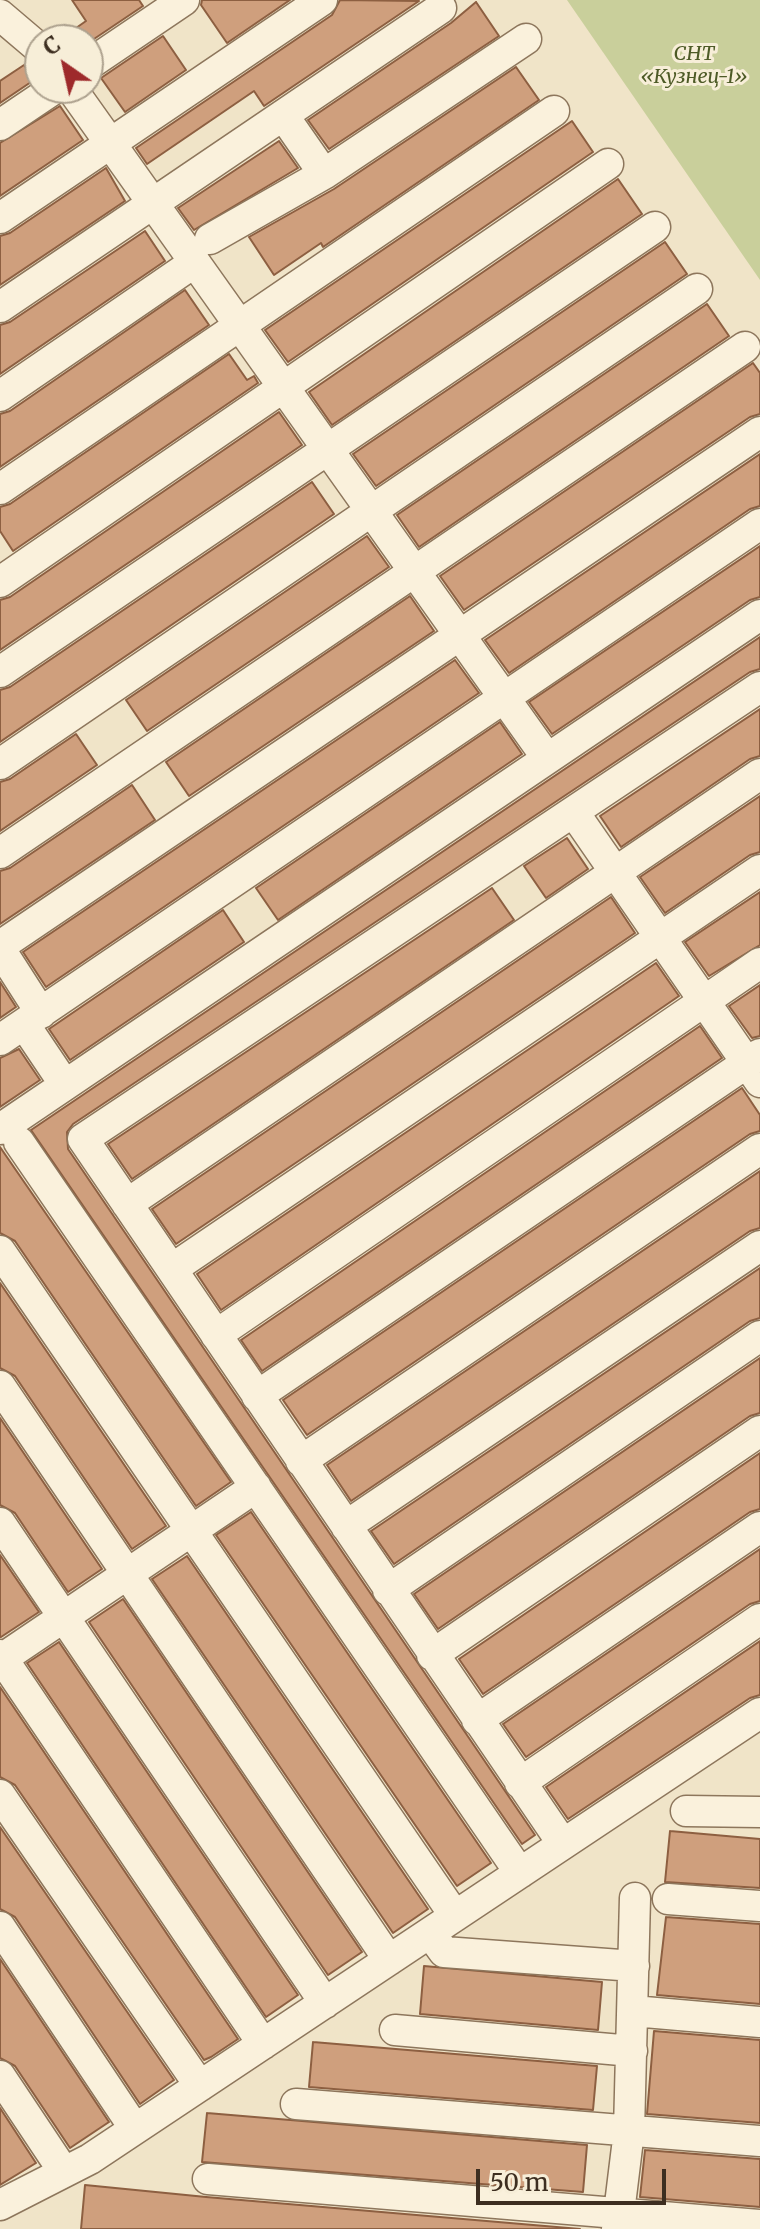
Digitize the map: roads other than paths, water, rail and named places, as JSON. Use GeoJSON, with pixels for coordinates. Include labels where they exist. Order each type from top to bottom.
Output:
{"type":"FeatureCollection","features":[{"type":"Feature","properties":{"kind":"lane"},"geometry":{"type":"LineString","coordinates":[[104,54],[184,0]]}},
{"type":"Feature","properties":{"kind":"lane"},"geometry":{"type":"LineString","coordinates":[[0,218],[322,0]]}},
{"type":"Feature","properties":{"kind":"lane"},"geometry":{"type":"LineString","coordinates":[[0,307],[441,8]]}},
{"type":"Feature","properties":{"kind":"lane"},"geometry":{"type":"LineString","coordinates":[[0,15],[24,35]]}},
{"type":"Feature","properties":{"kind":"lane"},"geometry":{"type":"LineString","coordinates":[[0,396],[202,251],[526,39]]}},
{"type":"Feature","properties":{"kind":"lane"},"geometry":{"type":"LineString","coordinates":[[0,125],[31,104]]}},
{"type":"Feature","properties":{"kind":"lane"},"geometry":{"type":"LineString","coordinates":[[82,104],[153,204],[202,251],[240,326],[547,758]]}},
{"type":"Feature","properties":{"kind":"lane"},"geometry":{"type":"LineString","coordinates":[[0,489],[554,111]]}},
{"type":"Feature","properties":{"kind":"lane"},"geometry":{"type":"LineString","coordinates":[[283,115],[324,174]]}},
{"type":"Feature","properties":{"kind":"lane"},"geometry":{"type":"LineString","coordinates":[[0,582],[608,164]]}},
{"type":"Feature","properties":{"kind":"lane"},"geometry":{"type":"LineString","coordinates":[[0,672],[655,227]]}},
{"type":"Feature","properties":{"kind":"lane"},"geometry":{"type":"LineString","coordinates":[[0,764],[697,289]]}},
{"type":"Feature","properties":{"kind":"lane"},"geometry":{"type":"LineString","coordinates":[[0,853],[745,347]]}},
{"type":"Feature","properties":{"kind":"lane"},"geometry":{"type":"LineString","coordinates":[[65,1085],[22,1026],[0,948],[760,432]]}},
{"type":"Feature","properties":{"kind":"lane"},"geometry":{"type":"LineString","coordinates":[[22,1026],[760,524]]}},
{"type":"Feature","properties":{"kind":"lane"},"geometry":{"type":"LineString","coordinates":[[520,1873],[256,1487],[10,1136],[65,1085],[760,615]]}},
{"type":"Feature","properties":{"kind":"lane"},"geometry":{"type":"LineString","coordinates":[[563,1844],[83,1139],[575,814],[760,687]]}},
{"type":"Feature","properties":{"kind":"lane"},"geometry":{"type":"LineString","coordinates":[[127,1204],[760,774]]}},
{"type":"Feature","properties":{"kind":"lane"},"geometry":{"type":"LineString","coordinates":[[257,1396],[756,1066],[704,1001],[575,814]]}},
{"type":"Feature","properties":{"kind":"lane"},"geometry":{"type":"LineString","coordinates":[[172,1269],[760,870]]}},
{"type":"Feature","properties":{"kind":"lane"},"geometry":{"type":"LineString","coordinates":[[216,1335],[760,963]]}},
{"type":"Feature","properties":{"kind":"lane"},"geometry":{"type":"LineString","coordinates":[[301,1461],[760,1149]]}},
{"type":"Feature","properties":{"kind":"lane"},"geometry":{"type":"LineString","coordinates":[[346,1526],[760,1246]]}},
{"type":"Feature","properties":{"kind":"lane"},"geometry":{"type":"LineString","coordinates":[[0,1251],[455,1916]]}},
{"type":"Feature","properties":{"kind":"lane"},"geometry":{"type":"LineString","coordinates":[[388,1590],[760,1336]]}},
{"type":"Feature","properties":{"kind":"lane"},"geometry":{"type":"LineString","coordinates":[[0,1386],[389,1960]]}},
{"type":"Feature","properties":{"kind":"lane"},"geometry":{"type":"LineString","coordinates":[[432,1655],[760,1431]]}},
{"type":"Feature","properties":{"kind":"lane"},"geometry":{"type":"LineString","coordinates":[[256,1487],[1,1658],[263,2044]]}},
{"type":"Feature","properties":{"kind":"lane"},"geometry":{"type":"LineString","coordinates":[[0,1523],[325,2003]]}},
{"type":"Feature","properties":{"kind":"lane"},"geometry":{"type":"LineString","coordinates":[[477,1720],[760,1527]]}},
{"type":"Feature","properties":{"kind":"lane"},"geometry":{"type":"LineString","coordinates":[[520,1783],[760,1619]]}},
{"type":"Feature","properties":{"kind":"lane"},"geometry":{"type":"LineString","coordinates":[[0,2205],[64,2172],[135,2129],[760,1713]]}},
{"type":"Feature","properties":{"kind":"lane"},"geometry":{"type":"LineString","coordinates":[[0,1795],[200,2086]]}},
{"type":"Feature","properties":{"kind":"lane"},"geometry":{"type":"LineString","coordinates":[[686,1811],[760,1812]]}},
{"type":"Feature","properties":{"kind":"lane"},"geometry":{"type":"LineString","coordinates":[[618,2222],[629,2131],[635,1898]]}},
{"type":"Feature","properties":{"kind":"lane"},"geometry":{"type":"LineString","coordinates":[[668,1899],[760,1906]]}},
{"type":"Feature","properties":{"kind":"lane"},"geometry":{"type":"LineString","coordinates":[[0,1927],[135,2129]]}},
{"type":"Feature","properties":{"kind":"lane"},"geometry":{"type":"LineString","coordinates":[[430,1933],[444,1952],[634,1966]]}},
{"type":"Feature","properties":{"kind":"lane"},"geometry":{"type":"LineString","coordinates":[[633,2011],[760,2022]]}},
{"type":"Feature","properties":{"kind":"lane"},"geometry":{"type":"LineString","coordinates":[[395,2030],[632,2051]]}},
{"type":"Feature","properties":{"kind":"lane"},"geometry":{"type":"LineString","coordinates":[[0,2076],[64,2172]]}},
{"type":"Feature","properties":{"kind":"lane"},"geometry":{"type":"LineString","coordinates":[[296,2104],[760,2141]]}},
{"type":"Feature","properties":{"kind":"lane"},"geometry":{"type":"LineString","coordinates":[[208,2179],[618,2222],[760,2225]]}},
{"type":"Feature","properties":{"kind":"park label","name":"СНТ «Кузнец-1»"},"geometry":{"type":"Point","coordinates":[694,66]}}]}
